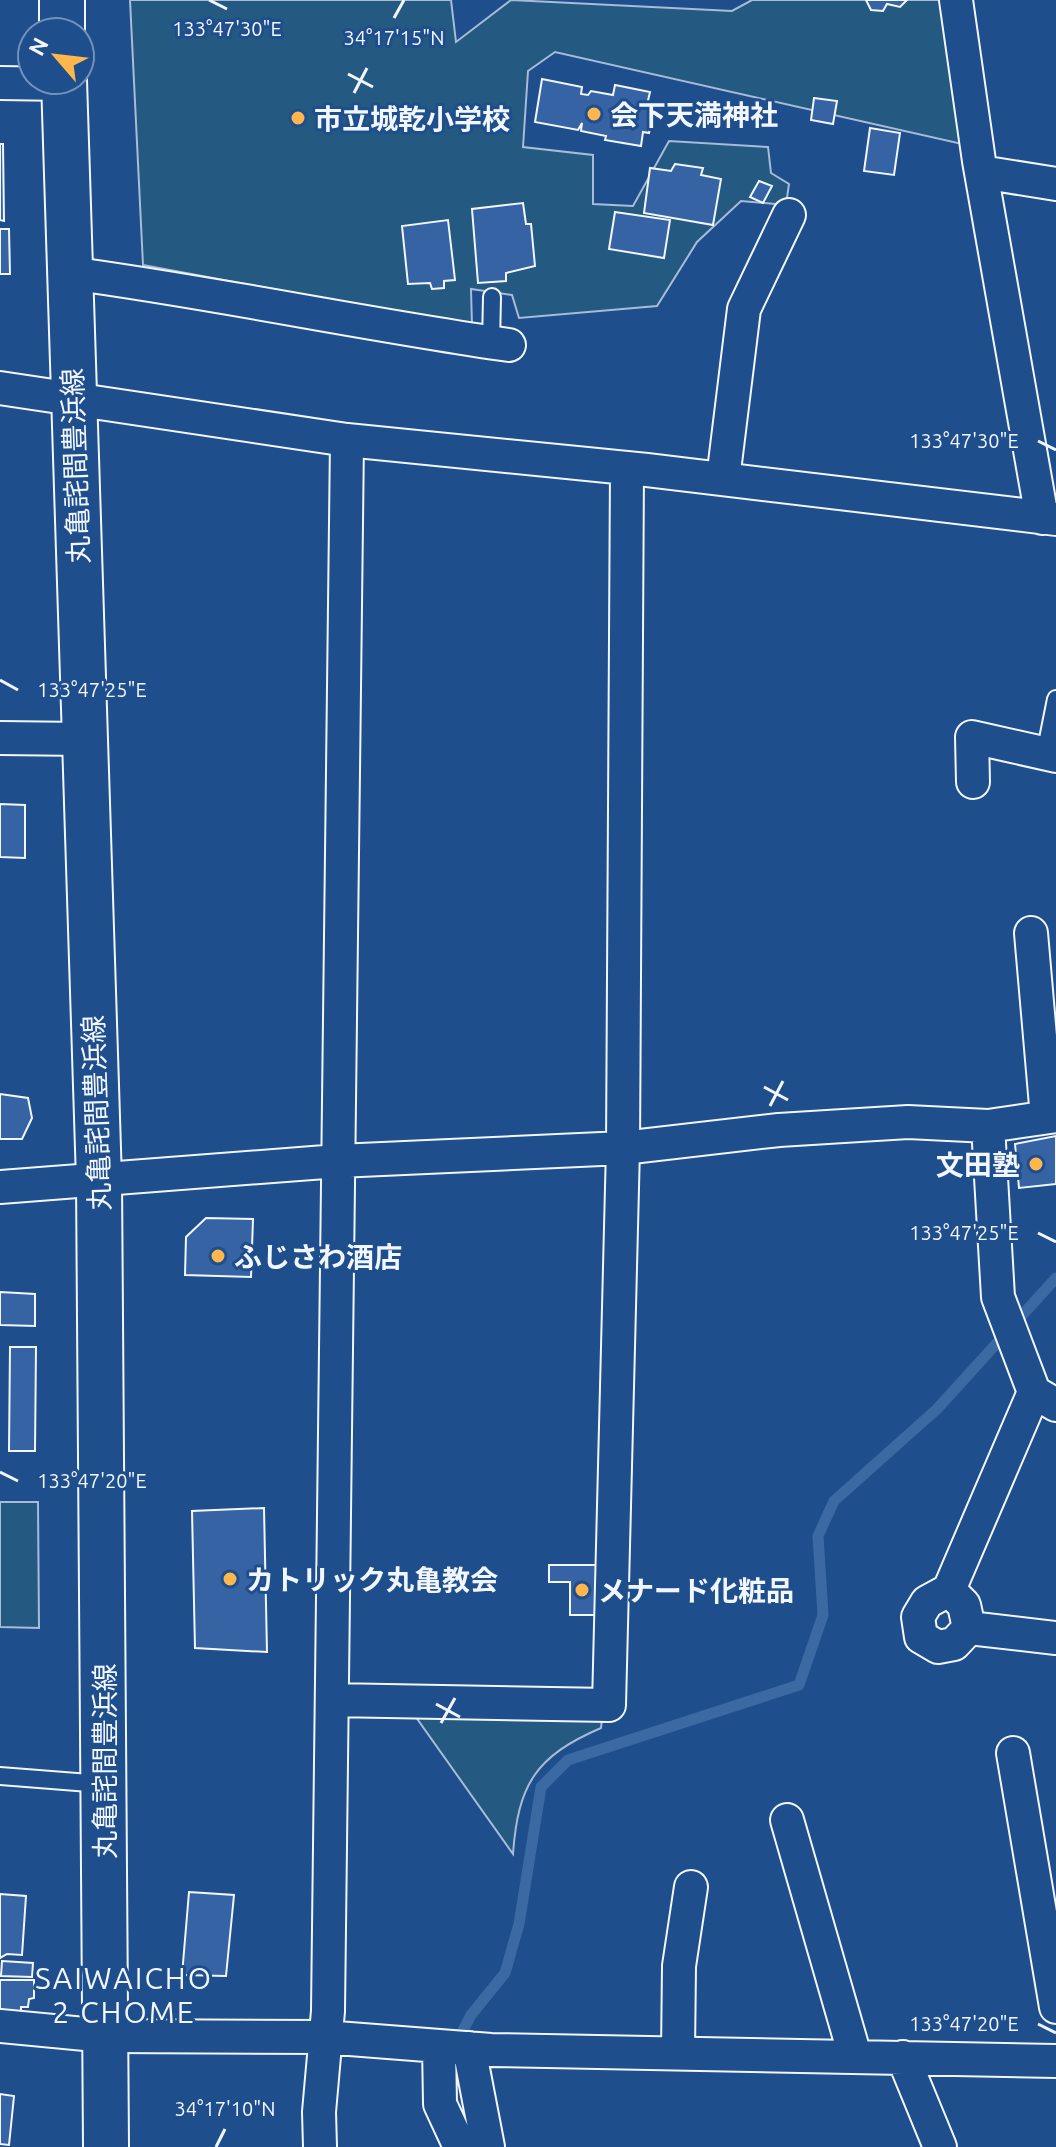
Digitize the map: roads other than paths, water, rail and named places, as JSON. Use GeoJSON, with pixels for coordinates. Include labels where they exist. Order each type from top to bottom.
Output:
{"type":"FeatureCollection","features":[{"type":"Feature","properties":{"kind":"main road","name":"丸亀詫間豊浜線"},"geometry":{"type":"LineString","coordinates":[[64,96],[99,1180],[106,2147]]}},
{"type":"Feature","properties":{"kind":"street"},"geometry":{"type":"LineString","coordinates":[[0,388],[347,440],[627,468],[1049,518],[981,172],[956,0]]}},
{"type":"Feature","properties":{"kind":"street"},"geometry":{"type":"LineString","coordinates":[[981,172],[1056,184]]}},
{"type":"Feature","properties":{"kind":"street"},"geometry":{"type":"LineString","coordinates":[[723,479],[744,309],[789,215]]}},
{"type":"Feature","properties":{"kind":"street"},"geometry":{"type":"LineString","coordinates":[[69,273],[170,287],[339,319],[500,344]]}},
{"type":"Feature","properties":{"kind":"street"},"geometry":{"type":"LineString","coordinates":[[320,2147],[324,2037],[328,2011],[347,440]]}},
{"type":"Feature","properties":{"kind":"street"},"geometry":{"type":"LineString","coordinates":[[332,1700],[609,1705],[623,1148],[627,468]]}},
{"type":"Feature","properties":{"kind":"street"},"geometry":{"type":"LineString","coordinates":[[973,782],[972,737],[1050,755]]}},
{"type":"Feature","properties":{"kind":"street"},"geometry":{"type":"LineString","coordinates":[[0,738],[84,739]]}},
{"type":"Feature","properties":{"kind":"street"},"geometry":{"type":"LineString","coordinates":[[0,1187],[338,1161],[623,1148],[779,1130],[894,1123],[988,1126],[1052,1116],[1031,933]]}},
{"type":"Feature","properties":{"kind":"street"},"geometry":{"type":"LineString","coordinates":[[969,1628],[954,1644],[938,1647],[921,1637],[918,1617],[927,1602],[949,1590],[1045,1399],[1019,1353],[1001,1304],[988,1126]]}},
{"type":"Feature","properties":{"kind":"street"},"geometry":{"type":"LineString","coordinates":[[949,1590],[964,1605],[969,1628]]}},
{"type":"Feature","properties":{"kind":"street"},"geometry":{"type":"LineString","coordinates":[[969,1628],[1056,1638]]}},
{"type":"Feature","properties":{"kind":"street"},"geometry":{"type":"LineString","coordinates":[[1013,1753],[1046,1887],[1056,2007]]}},
{"type":"Feature","properties":{"kind":"street"},"geometry":{"type":"LineString","coordinates":[[787,1820],[855,2056]]}},
{"type":"Feature","properties":{"kind":"street"},"geometry":{"type":"LineString","coordinates":[[678,2053],[679,1966],[691,1887]]}},
{"type":"Feature","properties":{"kind":"street"},"geometry":{"type":"LineString","coordinates":[[0,2026],[106,2036],[324,2037],[454,2047],[1056,2061]]}},
{"type":"Feature","properties":{"kind":"street"},"geometry":{"type":"LineString","coordinates":[[454,2047],[440,2104],[460,2147]]}},
{"type":"Feature","properties":{"kind":"street"},"geometry":{"type":"LineString","coordinates":[[454,2047],[488,2147]]}},
{"type":"Feature","properties":{"kind":"street"},"geometry":{"type":"LineString","coordinates":[[903,2057],[940,2147]]}},
{"type":"Feature","properties":{"kind":"lane"},"geometry":{"type":"LineString","coordinates":[[492,297],[500,344]]}},
{"type":"Feature","properties":{"kind":"lane"},"geometry":{"type":"LineString","coordinates":[[1050,755],[1056,699]]}},
{"type":"Feature","properties":{"kind":"lane"},"geometry":{"type":"LineString","coordinates":[[0,1776],[104,1784]]}},
{"type":"Feature","properties":{"kind":"waterway"},"geometry":{"type":"LineString","coordinates":[[456,2044],[471,2015],[505,1973],[519,1924],[541,1787],[568,1760],[799,1685],[823,1615],[818,1536],[834,1501],[937,1409],[1056,1278]]}},
{"type":"Feature","properties":{"kind":"place","name":"会下天満神社"},"geometry":{"type":"Point","coordinates":[594,114]}},
{"type":"Feature","properties":{"kind":"place","name":"市立城乾小学校"},"geometry":{"type":"Point","coordinates":[298,118]}},
{"type":"Feature","properties":{"kind":"place","name":"文田塾"},"geometry":{"type":"Point","coordinates":[1036,1164]}},
{"type":"Feature","properties":{"kind":"place","name":"ふじさわ酒店"},"geometry":{"type":"Point","coordinates":[218,1256]}},
{"type":"Feature","properties":{"kind":"place","name":"カトリック丸亀教会"},"geometry":{"type":"Point","coordinates":[230,1579]}},
{"type":"Feature","properties":{"kind":"place","name":"メナード化粧品"},"geometry":{"type":"Point","coordinates":[582,1590]}},
{"type":"Feature","properties":{"kind":"district","name":"SAIWAICHO 2 CHOME"},"geometry":{"type":"Point","coordinates":[124,1995]}}]}
